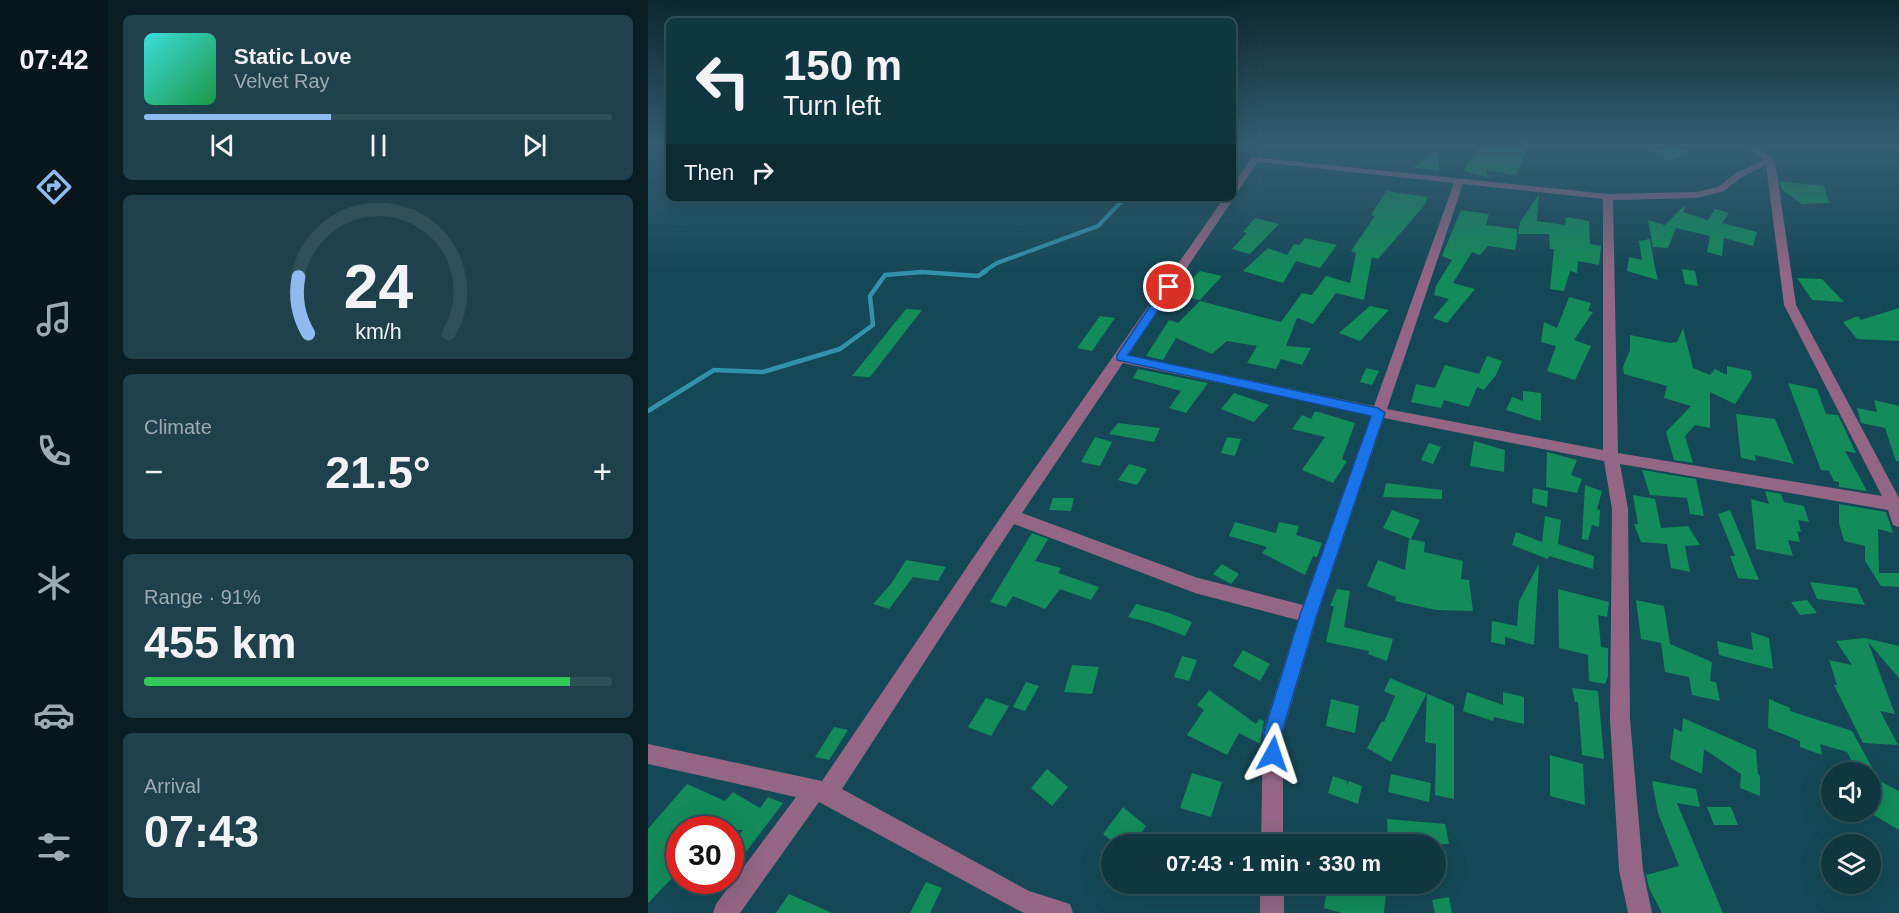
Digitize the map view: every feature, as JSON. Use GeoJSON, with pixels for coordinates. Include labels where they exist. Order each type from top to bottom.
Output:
{"type":"FeatureCollection","features":[{"type":"Feature","properties":{"kind":"street"},"geometry":{"type":"LineString","coordinates":[[1272,834],[1273,732],[1309,615],[1456,188]]}},
{"type":"Feature","properties":{"kind":"street"},"geometry":{"type":"LineString","coordinates":[[1514,188],[1608,197],[1697,195],[1723,188]]}},
{"type":"Feature","properties":{"kind":"street"},"geometry":{"type":"LineString","coordinates":[[1774,188],[1790,305],[1896,504],[1899,520]]}},
{"type":"Feature","properties":{"kind":"street"},"geometry":{"type":"LineString","coordinates":[[1608,197],[1611,457],[1620,509],[1620,719],[1631,870],[1640,913]]}},
{"type":"Feature","properties":{"kind":"street"},"geometry":{"type":"LineString","coordinates":[[725,913],[821,791],[1227,201]]}},
{"type":"Feature","properties":{"kind":"street"},"geometry":{"type":"LineString","coordinates":[[1121,358],[1378,413],[1611,457],[1896,504]]}},
{"type":"Feature","properties":{"kind":"street"},"geometry":{"type":"LineString","coordinates":[[1011,516],[1184,581],[1309,615]]}},
{"type":"Feature","properties":{"kind":"street"},"geometry":{"type":"LineString","coordinates":[[648,754],[821,791],[1024,901],[1061,913]]}},
{"type":"Feature","properties":{"kind":"street"},"geometry":{"type":"LineString","coordinates":[[1272,894],[1272,913]]}},
{"type":"Feature","properties":{"kind":"building"},"geometry":{"type":"Polygon","coordinates":[[[1781,188],[1824,188],[1829,203],[1802,204],[1781,188]]]}},
{"type":"Feature","properties":{"kind":"building"},"geometry":{"type":"Polygon","coordinates":[[[1386,191],[1428,197],[1423,207],[1378,259],[1372,257],[1364,300],[1336,293],[1313,324],[1297,318],[1286,346],[1311,348],[1302,365],[1281,359],[1276,369],[1247,363],[1257,346],[1227,341],[1212,354],[1176,338],[1163,360],[1146,356],[1169,320],[1178,323],[1200,301],[1281,322],[1302,293],[1312,295],[1326,276],[1350,283],[1356,253],[1351,251],[1375,216],[1371,215],[1386,191]]]}},
{"type":"Feature","properties":{"kind":"building"},"geometry":{"type":"Polygon","coordinates":[[[1539,194],[1537,221],[1565,225],[1566,217],[1589,221],[1590,244],[1601,246],[1599,265],[1578,261],[1577,273],[1570,271],[1564,291],[1550,289],[1554,249],[1550,249],[1549,234],[1518,234],[1520,222],[1539,194]]]}},
{"type":"Feature","properties":{"kind":"building"},"geometry":{"type":"Polygon","coordinates":[[[1686,204],[1683,212],[1708,220],[1715,209],[1729,213],[1722,223],[1757,232],[1753,246],[1724,238],[1722,256],[1707,252],[1710,236],[1676,228],[1668,248],[1653,247],[1648,220],[1665,225],[1686,204]]]}},
{"type":"Feature","properties":{"kind":"building"},"geometry":{"type":"Polygon","coordinates":[[[1461,210],[1489,214],[1486,225],[1517,229],[1517,239],[1515,250],[1488,246],[1480,255],[1472,252],[1453,283],[1475,289],[1447,323],[1433,318],[1449,299],[1434,295],[1436,286],[1452,260],[1442,256],[1461,210]]]}},
{"type":"Feature","properties":{"kind":"building"},"geometry":{"type":"Polygon","coordinates":[[[1255,218],[1279,224],[1250,254],[1232,249],[1247,233],[1243,232],[1255,218]]]}},
{"type":"Feature","properties":{"kind":"building"},"geometry":{"type":"Polygon","coordinates":[[[1305,238],[1337,245],[1320,268],[1296,261],[1283,283],[1243,271],[1268,248],[1287,255],[1294,244],[1299,245],[1305,238]]]}},
{"type":"Feature","properties":{"kind":"building"},"geometry":{"type":"Polygon","coordinates":[[[1650,239],[1658,280],[1627,271],[1629,257],[1642,260],[1639,241],[1650,239]]]}},
{"type":"Feature","properties":{"kind":"building"},"geometry":{"type":"Polygon","coordinates":[[[1682,269],[1695,271],[1698,286],[1685,284],[1682,269]]]}},
{"type":"Feature","properties":{"kind":"building"},"geometry":{"type":"Polygon","coordinates":[[[1200,271],[1222,276],[1200,300],[1172,294],[1180,281],[1188,283],[1200,271]]]}},
{"type":"Feature","properties":{"kind":"building"},"geometry":{"type":"Polygon","coordinates":[[[1797,278],[1822,279],[1844,302],[1812,300],[1797,278]]]}},
{"type":"Feature","properties":{"kind":"building"},"geometry":{"type":"Polygon","coordinates":[[[1569,297],[1591,303],[1588,311],[1593,312],[1574,340],[1591,346],[1575,380],[1547,371],[1556,346],[1541,342],[1544,322],[1557,328],[1569,297]]]}},
{"type":"Feature","properties":{"kind":"building"},"geometry":{"type":"Polygon","coordinates":[[[1370,306],[1389,310],[1360,341],[1339,333],[1370,306]]]}},
{"type":"Feature","properties":{"kind":"building"},"geometry":{"type":"Polygon","coordinates":[[[1899,308],[1899,341],[1857,339],[1843,322],[1858,316],[1861,320],[1899,308]]]}},
{"type":"Feature","properties":{"kind":"building"},"geometry":{"type":"Polygon","coordinates":[[[906,309],[922,310],[870,377],[852,376],[906,309]]]}},
{"type":"Feature","properties":{"kind":"building"},"geometry":{"type":"Polygon","coordinates":[[[1100,316],[1115,318],[1092,351],[1077,348],[1100,316]]]}},
{"type":"Feature","properties":{"kind":"building"},"geometry":{"type":"Polygon","coordinates":[[[1683,328],[1693,368],[1710,375],[1715,369],[1727,375],[1727,366],[1751,371],[1752,378],[1735,404],[1710,392],[1710,428],[1695,425],[1685,436],[1693,463],[1674,460],[1666,432],[1691,406],[1664,398],[1667,386],[1624,374],[1623,367],[1630,350],[1630,335],[1670,343],[1677,342],[1683,328]]]}},
{"type":"Feature","properties":{"kind":"building"},"geometry":{"type":"Polygon","coordinates":[[[1487,356],[1502,361],[1496,375],[1484,390],[1477,387],[1469,407],[1444,400],[1441,408],[1411,402],[1416,384],[1435,388],[1445,365],[1479,374],[1487,356]]]}},
{"type":"Feature","properties":{"kind":"building"},"geometry":{"type":"Polygon","coordinates":[[[1366,368],[1379,371],[1372,385],[1360,382],[1366,368]]]}},
{"type":"Feature","properties":{"kind":"building"},"geometry":{"type":"Polygon","coordinates":[[[1138,369],[1208,383],[1186,413],[1169,408],[1181,391],[1133,378],[1138,369]]]}},
{"type":"Feature","properties":{"kind":"building"},"geometry":{"type":"Polygon","coordinates":[[[1788,383],[1817,389],[1826,414],[1838,415],[1856,453],[1845,451],[1867,491],[1839,487],[1839,482],[1834,481],[1829,471],[1821,470],[1788,383]]]}},
{"type":"Feature","properties":{"kind":"building"},"geometry":{"type":"Polygon","coordinates":[[[1523,391],[1541,393],[1541,421],[1506,410],[1512,397],[1523,401],[1523,391]]]}},
{"type":"Feature","properties":{"kind":"building"},"geometry":{"type":"Polygon","coordinates":[[[1234,393],[1269,405],[1254,422],[1221,409],[1234,393]]]}},
{"type":"Feature","properties":{"kind":"building"},"geometry":{"type":"Polygon","coordinates":[[[1874,400],[1899,406],[1899,461],[1896,461],[1885,428],[1861,423],[1857,408],[1877,412],[1874,400]]]}},
{"type":"Feature","properties":{"kind":"building"},"geometry":{"type":"Polygon","coordinates":[[[1315,411],[1355,423],[1342,459],[1347,461],[1333,483],[1302,470],[1325,437],[1292,429],[1302,415],[1311,419],[1315,411]]]}},
{"type":"Feature","properties":{"kind":"building"},"geometry":{"type":"Polygon","coordinates":[[[1736,414],[1775,419],[1794,464],[1755,455],[1756,461],[1741,458],[1736,414]]]}},
{"type":"Feature","properties":{"kind":"building"},"geometry":{"type":"Polygon","coordinates":[[[1118,423],[1160,428],[1154,442],[1109,434],[1118,423]]]}},
{"type":"Feature","properties":{"kind":"building"},"geometry":{"type":"Polygon","coordinates":[[[1095,437],[1112,442],[1100,466],[1081,462],[1095,437]]]}},
{"type":"Feature","properties":{"kind":"building"},"geometry":{"type":"Polygon","coordinates":[[[1227,437],[1241,439],[1235,456],[1221,453],[1227,437]]]}},
{"type":"Feature","properties":{"kind":"building"},"geometry":{"type":"Polygon","coordinates":[[[1474,441],[1505,450],[1504,472],[1470,466],[1474,441]]]}},
{"type":"Feature","properties":{"kind":"building"},"geometry":{"type":"Polygon","coordinates":[[[1429,443],[1441,447],[1433,464],[1421,460],[1429,443]]]}},
{"type":"Feature","properties":{"kind":"building"},"geometry":{"type":"Polygon","coordinates":[[[1547,452],[1577,460],[1571,475],[1582,479],[1577,493],[1546,487],[1547,452]]]}},
{"type":"Feature","properties":{"kind":"building"},"geometry":{"type":"Polygon","coordinates":[[[1129,464],[1147,469],[1137,485],[1118,480],[1129,464]]]}},
{"type":"Feature","properties":{"kind":"building"},"geometry":{"type":"Polygon","coordinates":[[[1642,470],[1696,479],[1704,516],[1690,514],[1687,498],[1650,495],[1642,470]]]}},
{"type":"Feature","properties":{"kind":"building"},"geometry":{"type":"Polygon","coordinates":[[[1386,483],[1442,490],[1442,499],[1383,497],[1386,483]]]}},
{"type":"Feature","properties":{"kind":"building"},"geometry":{"type":"Polygon","coordinates":[[[1585,485],[1602,491],[1597,509],[1600,510],[1599,527],[1592,525],[1588,540],[1582,539],[1585,485]]]}},
{"type":"Feature","properties":{"kind":"building"},"geometry":{"type":"Polygon","coordinates":[[[1533,488],[1548,491],[1547,507],[1532,503],[1533,488]]]}},
{"type":"Feature","properties":{"kind":"building"},"geometry":{"type":"Polygon","coordinates":[[[1765,491],[1781,494],[1784,502],[1804,506],[1809,522],[1798,520],[1801,532],[1797,531],[1800,542],[1788,540],[1793,556],[1756,549],[1751,499],[1769,504],[1765,491]]]}},
{"type":"Feature","properties":{"kind":"building"},"geometry":{"type":"Polygon","coordinates":[[[1633,495],[1655,499],[1661,528],[1688,526],[1700,545],[1685,546],[1690,572],[1671,568],[1667,544],[1641,542],[1634,524],[1638,524],[1633,495]]]}},
{"type":"Feature","properties":{"kind":"building"},"geometry":{"type":"Polygon","coordinates":[[[1053,498],[1074,498],[1071,511],[1049,510],[1053,498]]]}},
{"type":"Feature","properties":{"kind":"building"},"geometry":{"type":"Polygon","coordinates":[[[1839,504],[1886,512],[1893,533],[1878,529],[1879,573],[1899,573],[1899,587],[1881,586],[1865,561],[1865,546],[1844,541],[1839,523],[1839,504]]]}},
{"type":"Feature","properties":{"kind":"building"},"geometry":{"type":"Polygon","coordinates":[[[1392,510],[1420,520],[1411,539],[1383,528],[1392,510]]]}},
{"type":"Feature","properties":{"kind":"building"},"geometry":{"type":"Polygon","coordinates":[[[1730,510],[1759,580],[1738,578],[1730,556],[1735,556],[1718,514],[1730,510]]]}},
{"type":"Feature","properties":{"kind":"building"},"geometry":{"type":"Polygon","coordinates":[[[1545,516],[1561,520],[1558,544],[1594,556],[1593,569],[1549,556],[1548,559],[1512,545],[1516,532],[1542,542],[1545,516]]]}},
{"type":"Feature","properties":{"kind":"building"},"geometry":{"type":"Polygon","coordinates":[[[1235,522],[1276,533],[1279,522],[1299,526],[1296,535],[1322,543],[1317,557],[1313,556],[1305,575],[1262,553],[1267,547],[1229,536],[1235,522]]]}},
{"type":"Feature","properties":{"kind":"building"},"geometry":{"type":"Polygon","coordinates":[[[1032,533],[1048,539],[1035,561],[1061,568],[1058,573],[1099,587],[1091,600],[1060,589],[1045,609],[1013,596],[1006,607],[990,602],[1032,533]]]}},
{"type":"Feature","properties":{"kind":"building"},"geometry":{"type":"Polygon","coordinates":[[[1409,539],[1425,542],[1424,552],[1463,561],[1461,579],[1469,580],[1473,611],[1436,610],[1395,601],[1396,597],[1367,586],[1378,560],[1405,570],[1409,539]]]}},
{"type":"Feature","properties":{"kind":"building"},"geometry":{"type":"Polygon","coordinates":[[[906,560],[946,567],[938,581],[913,577],[889,609],[873,604],[891,584],[906,560]]]}},
{"type":"Feature","properties":{"kind":"building"},"geometry":{"type":"Polygon","coordinates":[[[1222,564],[1239,574],[1231,584],[1213,574],[1222,564]]]}},
{"type":"Feature","properties":{"kind":"building"},"geometry":{"type":"Polygon","coordinates":[[[1539,564],[1534,645],[1505,637],[1505,645],[1491,642],[1492,621],[1517,626],[1519,601],[1539,564]]]}},
{"type":"Feature","properties":{"kind":"building"},"geometry":{"type":"Polygon","coordinates":[[[1810,582],[1857,588],[1865,605],[1817,599],[1810,582]]]}},
{"type":"Feature","properties":{"kind":"building"},"geometry":{"type":"Polygon","coordinates":[[[1337,589],[1350,591],[1344,627],[1393,639],[1387,661],[1368,654],[1369,651],[1326,642],[1334,606],[1330,606],[1337,589]]]}},
{"type":"Feature","properties":{"kind":"building"},"geometry":{"type":"Polygon","coordinates":[[[1558,589],[1609,602],[1607,617],[1598,615],[1601,647],[1608,648],[1608,676],[1605,684],[1589,681],[1588,655],[1559,648],[1558,589]]]}},
{"type":"Feature","properties":{"kind":"building"},"geometry":{"type":"Polygon","coordinates":[[[1636,600],[1664,606],[1670,644],[1712,662],[1710,681],[1716,682],[1720,701],[1692,695],[1689,677],[1665,672],[1661,643],[1641,639],[1636,600]]]}},
{"type":"Feature","properties":{"kind":"building"},"geometry":{"type":"Polygon","coordinates":[[[1807,600],[1817,613],[1800,615],[1791,602],[1807,600]]]}},
{"type":"Feature","properties":{"kind":"building"},"geometry":{"type":"Polygon","coordinates":[[[1136,604],[1192,622],[1185,636],[1128,617],[1136,604]]]}},
{"type":"Feature","properties":{"kind":"building"},"geometry":{"type":"Polygon","coordinates":[[[1751,632],[1769,638],[1773,669],[1719,655],[1717,641],[1753,650],[1751,632]]]}},
{"type":"Feature","properties":{"kind":"building"},"geometry":{"type":"Polygon","coordinates":[[[1865,638],[1899,646],[1899,678],[1868,642],[1895,714],[1880,711],[1898,745],[1863,743],[1834,685],[1837,685],[1829,660],[1852,665],[1836,641],[1865,638]]]}},
{"type":"Feature","properties":{"kind":"building"},"geometry":{"type":"Polygon","coordinates":[[[1243,650],[1270,664],[1260,681],[1233,666],[1243,650]]]}},
{"type":"Feature","properties":{"kind":"building"},"geometry":{"type":"Polygon","coordinates":[[[1182,656],[1197,660],[1189,681],[1174,677],[1182,656]]]}},
{"type":"Feature","properties":{"kind":"building"},"geometry":{"type":"Polygon","coordinates":[[[1072,665],[1099,667],[1092,694],[1064,692],[1072,665]]]}},
{"type":"Feature","properties":{"kind":"building"},"geometry":{"type":"Polygon","coordinates":[[[1390,678],[1427,693],[1391,762],[1367,748],[1382,721],[1384,722],[1395,696],[1384,691],[1390,678]]]}},
{"type":"Feature","properties":{"kind":"building"},"geometry":{"type":"Polygon","coordinates":[[[1026,682],[1039,686],[1025,711],[1013,707],[1026,682]]]}},
{"type":"Feature","properties":{"kind":"building"},"geometry":{"type":"Polygon","coordinates":[[[1572,688],[1598,691],[1604,759],[1582,755],[1578,702],[1575,702],[1572,688]]]}},
{"type":"Feature","properties":{"kind":"building"},"geometry":{"type":"Polygon","coordinates":[[[1209,690],[1256,724],[1259,719],[1264,721],[1260,744],[1239,733],[1227,755],[1187,735],[1204,710],[1197,705],[1209,690]]]}},
{"type":"Feature","properties":{"kind":"building"},"geometry":{"type":"Polygon","coordinates":[[[1467,692],[1503,705],[1503,692],[1524,697],[1524,724],[1494,717],[1493,721],[1463,711],[1467,692]]]}},
{"type":"Feature","properties":{"kind":"building"},"geometry":{"type":"Polygon","coordinates":[[[1427,694],[1454,705],[1454,799],[1435,795],[1436,744],[1425,742],[1427,694]]]}},
{"type":"Feature","properties":{"kind":"building"},"geometry":{"type":"Polygon","coordinates":[[[986,698],[1009,706],[991,736],[968,727],[986,698]]]}},
{"type":"Feature","properties":{"kind":"building"},"geometry":{"type":"Polygon","coordinates":[[[1331,699],[1359,706],[1355,733],[1326,726],[1331,699]]]}},
{"type":"Feature","properties":{"kind":"building"},"geometry":{"type":"Polygon","coordinates":[[[1769,699],[1790,708],[1790,711],[1852,731],[1869,762],[1852,762],[1847,752],[1820,744],[1822,755],[1800,747],[1800,741],[1768,728],[1769,699]]]}},
{"type":"Feature","properties":{"kind":"building"},"geometry":{"type":"Polygon","coordinates":[[[1683,718],[1756,750],[1760,796],[1740,788],[1741,774],[1704,749],[1702,774],[1670,759],[1674,728],[1682,732],[1683,718]]]}},
{"type":"Feature","properties":{"kind":"building"},"geometry":{"type":"Polygon","coordinates":[[[834,727],[848,730],[829,760],[815,757],[834,727]]]}},
{"type":"Feature","properties":{"kind":"building"},"geometry":{"type":"Polygon","coordinates":[[[1550,755],[1583,764],[1585,805],[1550,796],[1550,755]]]}},
{"type":"Feature","properties":{"kind":"building"},"geometry":{"type":"Polygon","coordinates":[[[1047,769],[1068,787],[1052,806],[1031,788],[1047,769]]]}},
{"type":"Feature","properties":{"kind":"building"},"geometry":{"type":"Polygon","coordinates":[[[1192,773],[1222,782],[1211,817],[1180,808],[1192,773]]]}},
{"type":"Feature","properties":{"kind":"building"},"geometry":{"type":"Polygon","coordinates":[[[1391,774],[1431,783],[1429,802],[1388,792],[1391,774]]]}},
{"type":"Feature","properties":{"kind":"building"},"geometry":{"type":"Polygon","coordinates":[[[1333,776],[1347,781],[1346,786],[1349,781],[1362,786],[1358,804],[1328,793],[1333,776]]]}},
{"type":"Feature","properties":{"kind":"building"},"geometry":{"type":"Polygon","coordinates":[[[1652,781],[1696,789],[1700,807],[1677,803],[1723,913],[1662,913],[1649,888],[1646,875],[1679,866],[1658,813],[1652,781]]]}},
{"type":"Feature","properties":{"kind":"building"},"geometry":{"type":"Polygon","coordinates":[[[1881,782],[1899,791],[1899,830],[1881,819],[1881,782]]]}},
{"type":"Feature","properties":{"kind":"building"},"geometry":{"type":"Polygon","coordinates":[[[687,784],[725,801],[733,792],[760,808],[768,797],[783,803],[744,855],[744,816],[666,816],[666,884],[648,903],[648,829],[687,784]]]}},
{"type":"Feature","properties":{"kind":"building"},"geometry":{"type":"Polygon","coordinates":[[[1123,807],[1146,826],[1141,834],[1103,834],[1123,807]]]}},
{"type":"Feature","properties":{"kind":"building"},"geometry":{"type":"Polygon","coordinates":[[[1707,807],[1731,807],[1738,825],[1714,825],[1707,807]]]}},
{"type":"Feature","properties":{"kind":"building"},"geometry":{"type":"Polygon","coordinates":[[[1387,819],[1445,824],[1449,844],[1446,844],[1446,834],[1388,834],[1387,819]]]}},
{"type":"Feature","properties":{"kind":"building"},"geometry":{"type":"Polygon","coordinates":[[[926,882],[942,888],[930,913],[910,913],[926,882]]]}},
{"type":"Feature","properties":{"kind":"building"},"geometry":{"type":"Polygon","coordinates":[[[789,894],[832,913],[776,913],[789,894]]]}},
{"type":"Feature","properties":{"kind":"building"},"geometry":{"type":"Polygon","coordinates":[[[1326,894],[1386,894],[1384,913],[1342,913],[1324,908],[1326,894]]]}},
{"type":"Feature","properties":{"kind":"building"},"geometry":{"type":"Polygon","coordinates":[[[1449,897],[1452,913],[1435,913],[1432,900],[1449,897]]]}},
{"type":"Feature","properties":{"kind":"waterway"},"geometry":{"type":"LineString","coordinates":[[983,272],[997,263],[1098,226],[1122,201]]}},
{"type":"Feature","properties":{"kind":"waterway"},"geometry":{"type":"LineString","coordinates":[[922,272],[978,276],[986,271]]}},
{"type":"Feature","properties":{"kind":"waterway"},"geometry":{"type":"LineString","coordinates":[[648,411],[714,370],[763,372],[840,349],[873,325],[870,296],[885,275],[922,272]]}},
{"type":"Feature","properties":{"kind":"waterway"},"geometry":{"type":"LineString","coordinates":[[922,272],[927,272]]}},
{"type":"Feature","properties":{"kind":"route"},"geometry":{"type":"LineString","coordinates":[[1169,287],[1121,358],[1378,413],[1309,615],[1273,732],[1273,754]]}}]}
